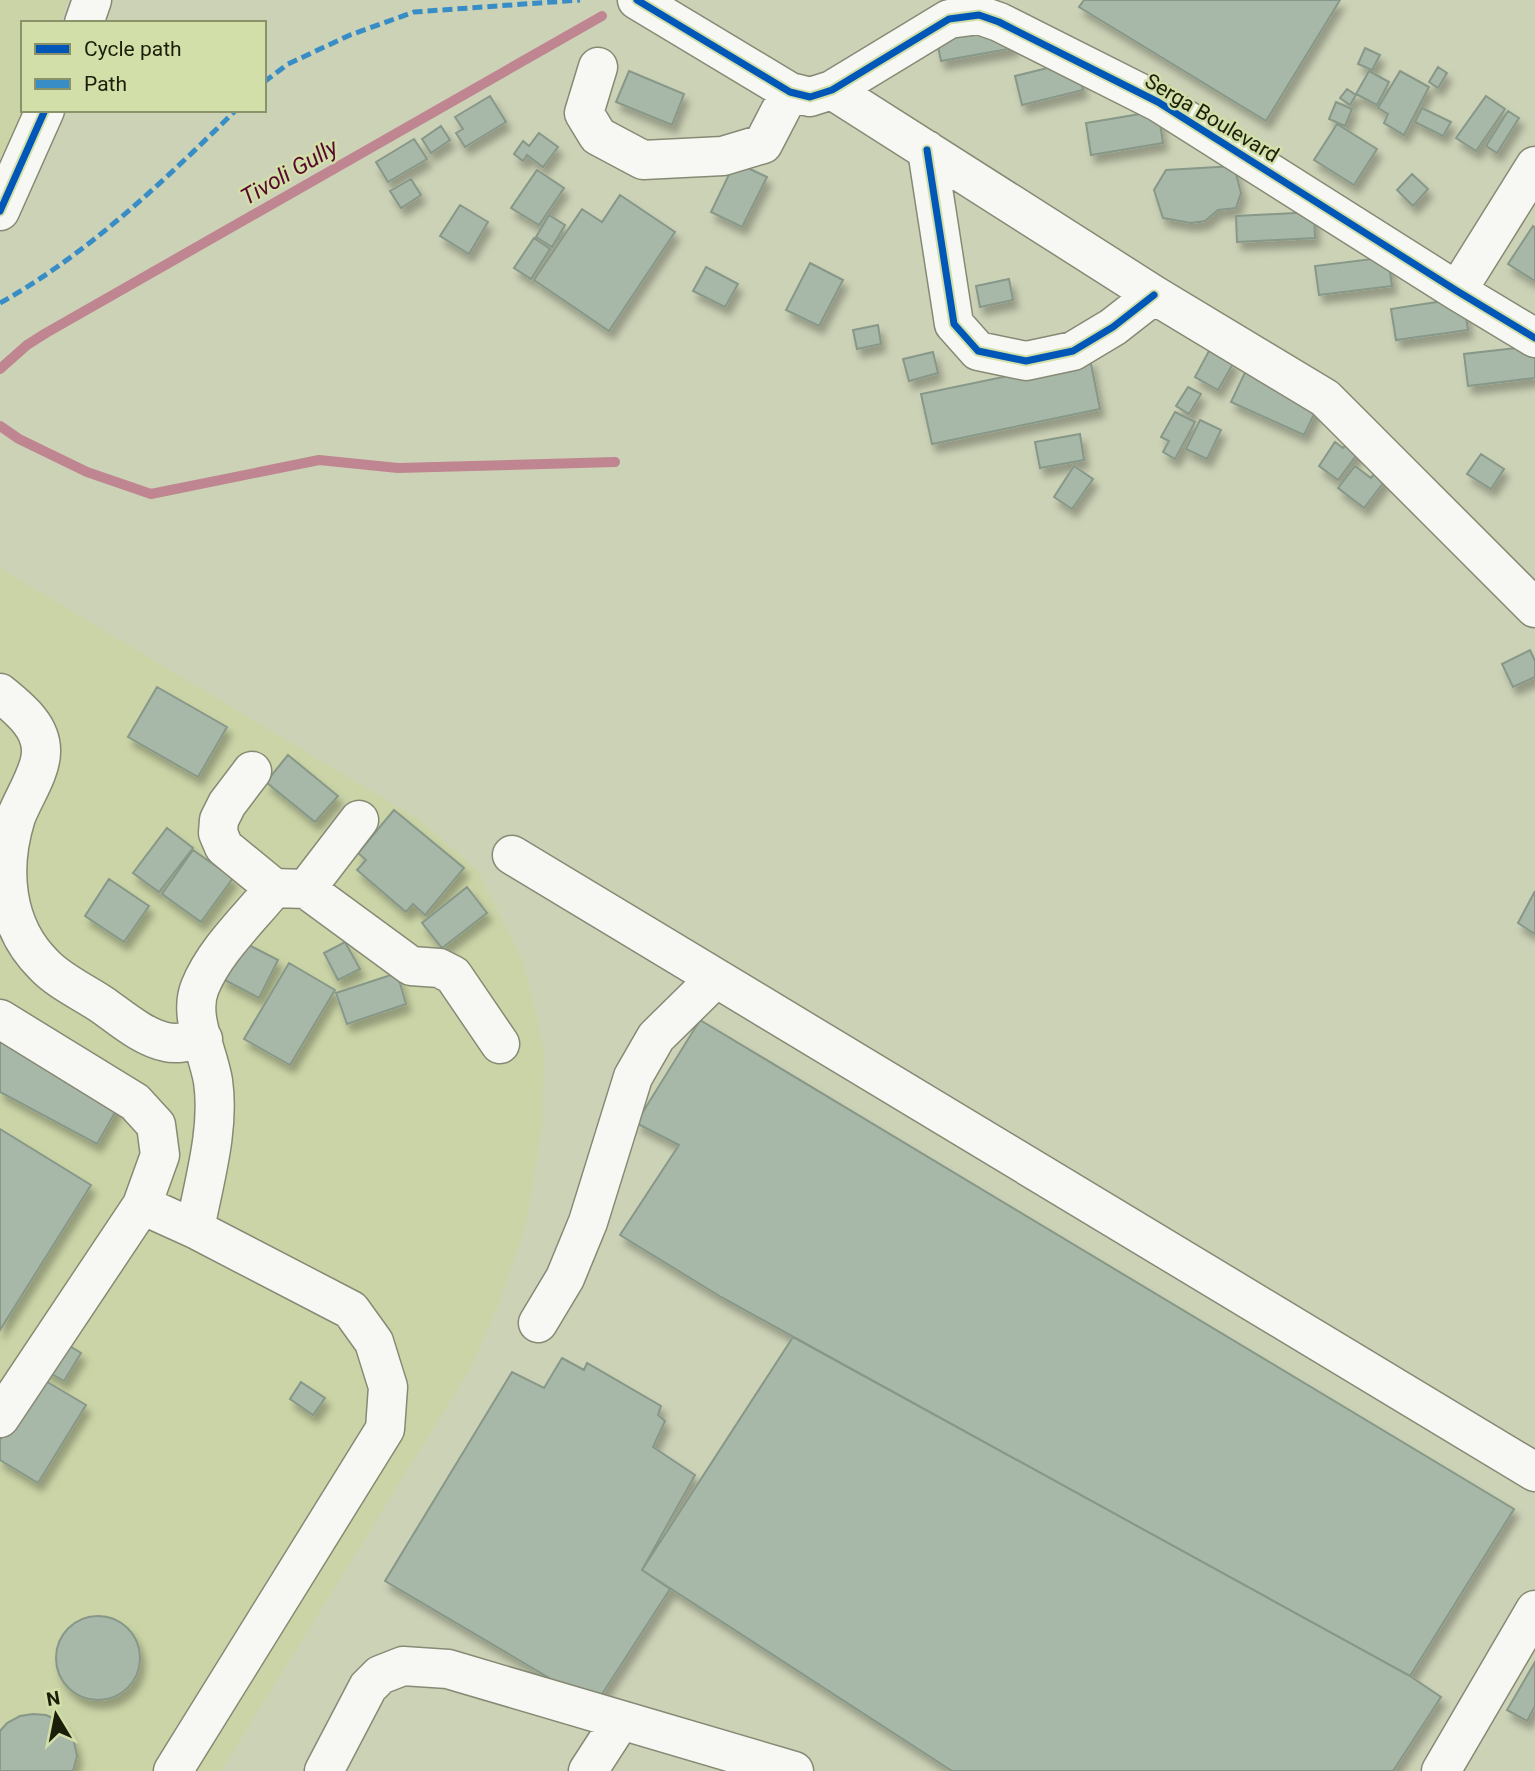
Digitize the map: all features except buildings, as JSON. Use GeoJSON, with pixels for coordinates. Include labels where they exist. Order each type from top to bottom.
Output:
{"type":"FeatureCollection","features":[{"type":"Feature","properties":{"kind":"street"},"geometry":{"type":"LineString","coordinates":[[85,21],[92,0]]}},
{"type":"Feature","properties":{"kind":"street","name":"Serga Boulevard"},"geometry":{"type":"LineString","coordinates":[[637,0],[790,92],[810,97],[832,90],[949,19],[979,15],[999,22],[1158,102],[1535,338]]}},
{"type":"Feature","properties":{"kind":"street"},"geometry":{"type":"LineString","coordinates":[[598,67],[584,113],[597,136],[643,160],[723,156],[763,144],[790,92]]}},
{"type":"Feature","properties":{"kind":"street"},"geometry":{"type":"LineString","coordinates":[[832,90],[1154,295],[1325,398],[1535,608]]}},
{"type":"Feature","properties":{"kind":"street"},"geometry":{"type":"LineString","coordinates":[[0,211],[44,112]]}},
{"type":"Feature","properties":{"kind":"street"},"geometry":{"type":"LineString","coordinates":[[927,150],[954,324],[978,351],[1026,361],[1073,351],[1113,327],[1154,295]]}},
{"type":"Feature","properties":{"kind":"street"},"geometry":{"type":"LineString","coordinates":[[1457,291],[1535,166]]}},
{"type":"Feature","properties":{"kind":"street"},"geometry":{"type":"LineString","coordinates":[[0,693],[24,713],[36,732],[41,752],[37,770],[12,827],[6,858],[6,891],[11,914],[23,942],[45,967],[139,1030],[165,1042],[180,1043],[203,1039]]}},
{"type":"Feature","properties":{"kind":"street"},"geometry":{"type":"LineString","coordinates":[[251,771],[219,820],[218,833],[225,847],[411,966],[439,968],[453,975],[500,1044]]}},
{"type":"Feature","properties":{"kind":"street"},"geometry":{"type":"LineString","coordinates":[[195,1229],[215,1122],[213,1081],[196,1010],[199,988],[213,962],[359,820]]}},
{"type":"Feature","properties":{"kind":"street"},"geometry":{"type":"LineString","coordinates":[[512,855],[1535,1472]]}},
{"type":"Feature","properties":{"kind":"street"},"geometry":{"type":"LineString","coordinates":[[538,1323],[565,1278],[588,1222],[633,1077],[656,1037],[716,978]]}},
{"type":"Feature","properties":{"kind":"street"},"geometry":{"type":"LineString","coordinates":[[0,1019],[135,1102],[156,1125],[160,1155],[142,1205],[0,1418]]}},
{"type":"Feature","properties":{"kind":"street"},"geometry":{"type":"LineString","coordinates":[[142,1205],[195,1229],[351,1310],[374,1342],[388,1387],[385,1429],[173,1771]]}},
{"type":"Feature","properties":{"kind":"street"},"geometry":{"type":"LineString","coordinates":[[1441,1771],[1535,1610]]}},
{"type":"Feature","properties":{"kind":"street"},"geometry":{"type":"LineString","coordinates":[[324,1771],[368,1688],[380,1675],[403,1666],[448,1668],[794,1771]]}},
{"type":"Feature","properties":{"kind":"street"},"geometry":{"type":"LineString","coordinates":[[588,1771],[621,1720]]}},
{"type":"Feature","properties":{"kind":"shaded area"},"geometry":{"type":"Polygon","coordinates":[[[0,0],[68,0],[61,21],[21,21],[21,112],[25,112],[19,128],[0,158],[0,0]]]}},
{"type":"Feature","properties":{"kind":"shaded area"},"geometry":{"type":"Polygon","coordinates":[[[0,568],[421,821],[479,872],[523,961],[544,1049],[542,1128],[526,1224],[498,1306],[470,1369],[221,1771],[0,1771],[0,568]]]}},
{"type":"Feature","properties":{"kind":"waterway","name":"Tivoli Gully"},"geometry":{"type":"LineString","coordinates":[[0,369],[27,345],[46,333],[602,16]]}},
{"type":"Feature","properties":{"kind":"waterway"},"geometry":{"type":"LineString","coordinates":[[0,426],[19,439],[87,472],[151,494],[319,460],[398,468],[615,462]]}},
{"type":"Feature","properties":{"kind":"marked path"},"geometry":{"type":"LineString","coordinates":[[266,80],[288,64],[350,35],[414,12],[580,0]]}},
{"type":"Feature","properties":{"kind":"marked path"},"geometry":{"type":"LineString","coordinates":[[0,303],[32,284],[95,239],[182,163],[234,112]]}},
{"type":"Feature","properties":{"kind":"cycle path"},"geometry":{"type":"LineString","coordinates":[[637,0],[790,92],[810,97],[832,90],[949,19],[979,15],[999,22],[1158,102],[1535,338]]}},
{"type":"Feature","properties":{"kind":"cycle path"},"geometry":{"type":"LineString","coordinates":[[0,211],[44,112]]}},
{"type":"Feature","properties":{"kind":"cycle path"},"geometry":{"type":"LineString","coordinates":[[927,150],[954,324],[978,351],[1026,361],[1073,351],[1113,327],[1154,295]]}}]}
